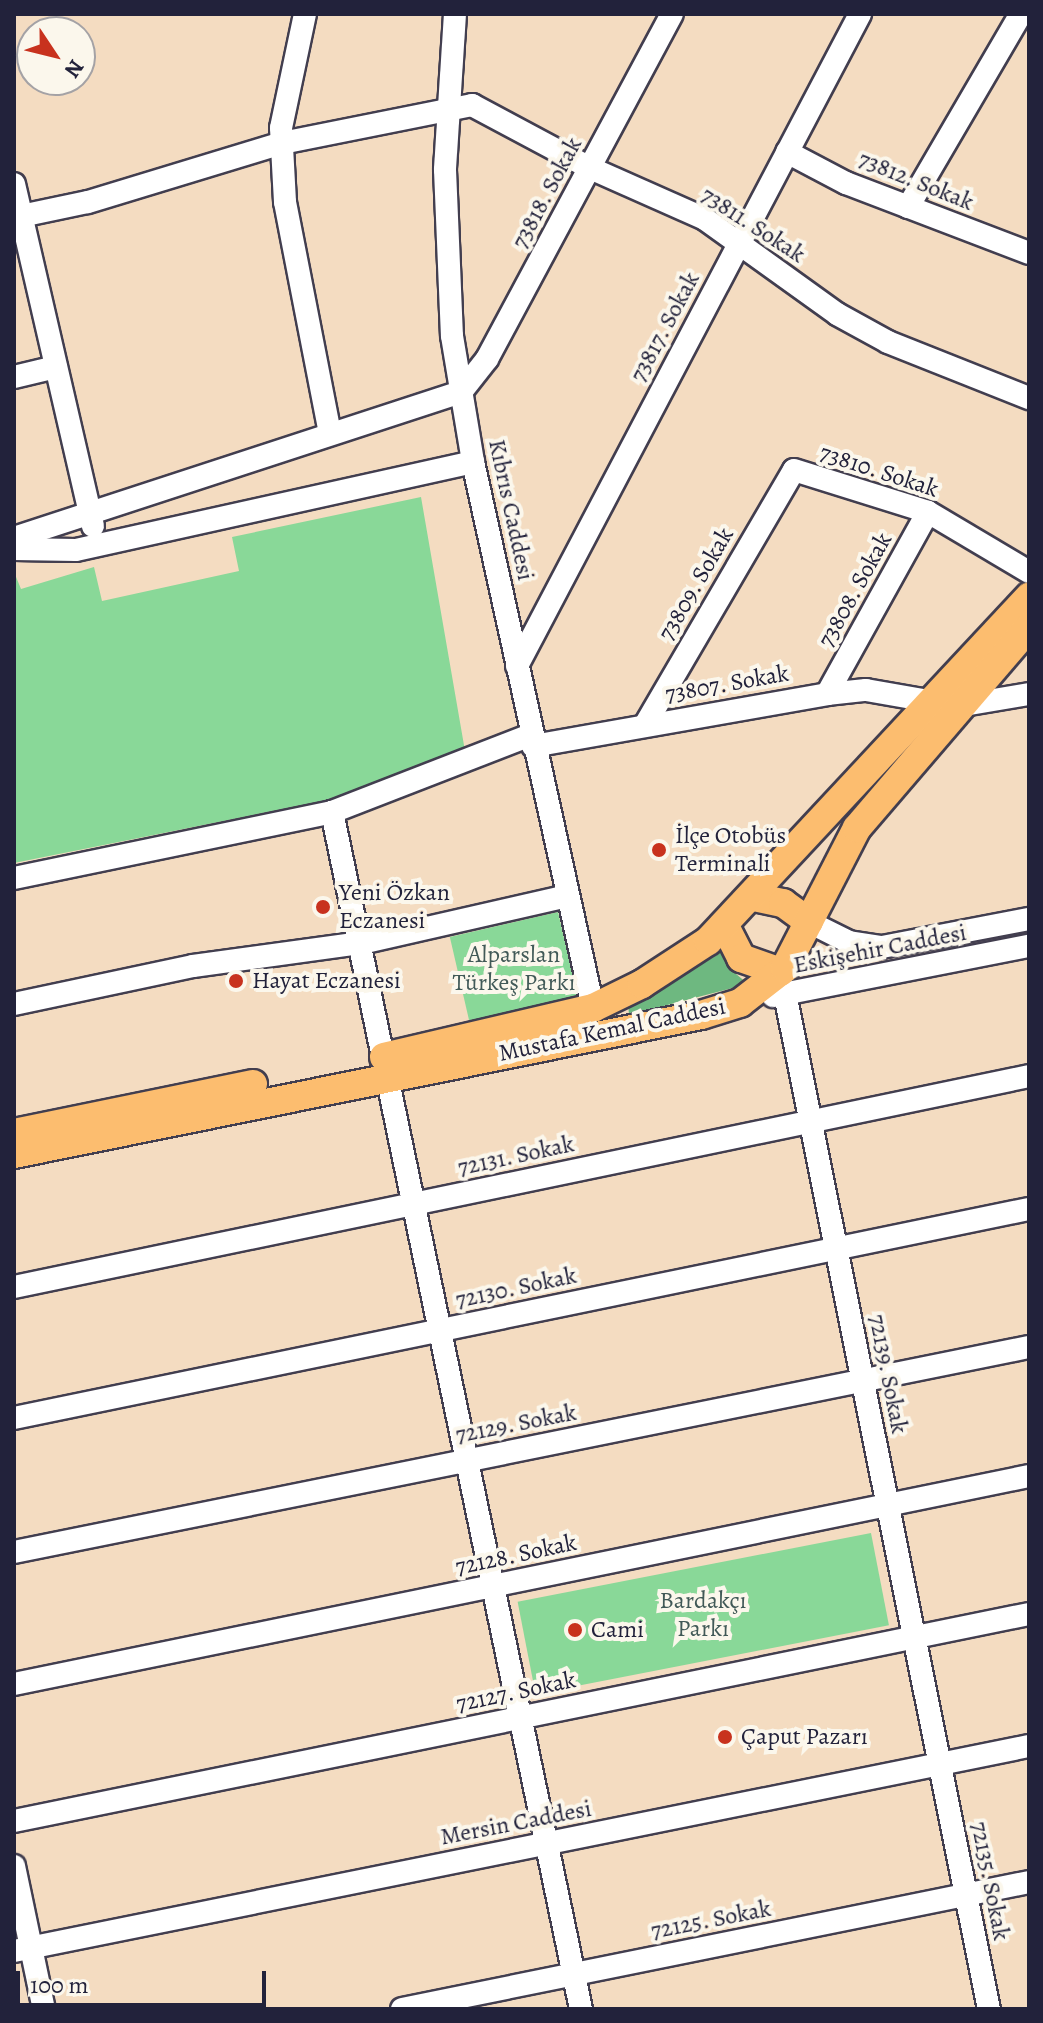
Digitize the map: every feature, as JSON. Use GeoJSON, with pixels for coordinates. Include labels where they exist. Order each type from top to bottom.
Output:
{"type":"FeatureCollection","features":[{"type":"Feature","properties":{"kind":"main road","name":"Mustafa Kemal Caddesi"},"geometry":{"type":"LineString","coordinates":[[14,1154],[386,1066],[593,1008],[678,962],[725,926],[754,897],[1029,597]]}},
{"type":"Feature","properties":{"kind":"main road","name":"Mustafa Kemal Caddesi"},"geometry":{"type":"LineString","coordinates":[[14,1133],[386,1066],[701,1015],[740,1003],[783,983],[809,922],[857,828],[958,706],[1029,627]]}},
{"type":"Feature","properties":{"kind":"main road"},"geometry":{"type":"LineString","coordinates":[[754,897],[783,903],[809,922]]}},
{"type":"Feature","properties":{"kind":"main road"},"geometry":{"type":"LineString","coordinates":[[725,926],[741,958],[783,983]]}},
{"type":"Feature","properties":{"kind":"street"},"geometry":{"type":"LineString","coordinates":[[305,14],[282,143],[285,202],[330,434]]}},
{"type":"Feature","properties":{"kind":"street","name":"Kıbrıs Caddesi"},"geometry":{"type":"LineString","coordinates":[[455,14],[446,107],[447,283],[461,392],[532,741],[593,1008]]}},
{"type":"Feature","properties":{"kind":"street","name":"73818. Sokak"},"geometry":{"type":"LineString","coordinates":[[461,392],[487,359],[672,14]]}},
{"type":"Feature","properties":{"kind":"street","name":"73817. Sokak"},"geometry":{"type":"LineString","coordinates":[[517,666],[860,14]]}},
{"type":"Feature","properties":{"kind":"street"},"geometry":{"type":"LineString","coordinates":[[908,207],[1021,14]]}},
{"type":"Feature","properties":{"kind":"street","name":"73811. Sokak"},"geometry":{"type":"LineString","coordinates":[[21,216],[88,202],[282,143],[446,107],[472,105],[590,168],[705,219],[740,241],[837,314],[888,342],[1029,398]]}},
{"type":"Feature","properties":{"kind":"street","name":"73812. Sokak"},"geometry":{"type":"LineString","coordinates":[[787,152],[908,207],[1026,245]]}},
{"type":"Feature","properties":{"kind":"street"},"geometry":{"type":"LineString","coordinates":[[14,184],[89,514],[100,545]]}},
{"type":"Feature","properties":{"kind":"street"},"geometry":{"type":"LineString","coordinates":[[14,377],[56,367]]}},
{"type":"Feature","properties":{"kind":"street"},"geometry":{"type":"LineString","coordinates":[[14,538],[461,392]]}},
{"type":"Feature","properties":{"kind":"street"},"geometry":{"type":"LineString","coordinates":[[14,549],[100,545],[473,462]]}},
{"type":"Feature","properties":{"kind":"street","name":"73810. Sokak"},"geometry":{"type":"LineString","coordinates":[[794,470],[928,512],[1029,572]]}},
{"type":"Feature","properties":{"kind":"street","name":"73809. Sokak"},"geometry":{"type":"LineString","coordinates":[[645,725],[794,470]]}},
{"type":"Feature","properties":{"kind":"street","name":"73808. Sokak"},"geometry":{"type":"LineString","coordinates":[[827,694],[928,512]]}},
{"type":"Feature","properties":{"kind":"street","name":"73807. Sokak"},"geometry":{"type":"LineString","coordinates":[[14,878],[332,812],[532,741],[866,690],[958,706],[1029,694]]}},
{"type":"Feature","properties":{"kind":"street"},"geometry":{"type":"LineString","coordinates":[[332,812],[581,2009]]}},
{"type":"Feature","properties":{"kind":"street"},"geometry":{"type":"LineString","coordinates":[[14,1004],[193,966],[361,943],[568,896]]}},
{"type":"Feature","properties":{"kind":"street","name":"Eskişehir Caddesi"},"geometry":{"type":"LineString","coordinates":[[809,922],[849,942],[882,947],[1029,919]]}},
{"type":"Feature","properties":{"kind":"street","name":"Eskişehir Caddesi"},"geometry":{"type":"LineString","coordinates":[[783,983],[1029,946]]}},
{"type":"Feature","properties":{"kind":"street","name":"72139. Sokak"},"geometry":{"type":"LineString","coordinates":[[783,983],[940,1764]]}},
{"type":"Feature","properties":{"kind":"street","name":"72131. Sokak"},"geometry":{"type":"LineString","coordinates":[[14,1287],[1029,1076]]}},
{"type":"Feature","properties":{"kind":"street","name":"72130. Sokak"},"geometry":{"type":"LineString","coordinates":[[14,1418],[1029,1209]]}},
{"type":"Feature","properties":{"kind":"street","name":"72129. Sokak"},"geometry":{"type":"LineString","coordinates":[[14,1552],[1029,1347]]}},
{"type":"Feature","properties":{"kind":"street","name":"72128. Sokak"},"geometry":{"type":"LineString","coordinates":[[14,1684],[1029,1476]]}},
{"type":"Feature","properties":{"kind":"street","name":"72127. Sokak"},"geometry":{"type":"LineString","coordinates":[[14,1821],[1029,1614]]}},
{"type":"Feature","properties":{"kind":"street","name":"Mersin Caddesi"},"geometry":{"type":"LineString","coordinates":[[22,1949],[1029,1746]]}},
{"type":"Feature","properties":{"kind":"street","name":"72135. Sokak"},"geometry":{"type":"LineString","coordinates":[[940,1764],[989,2009]]}},
{"type":"Feature","properties":{"kind":"street"},"geometry":{"type":"LineString","coordinates":[[14,1866],[22,1949],[44,2009]]}},
{"type":"Feature","properties":{"kind":"street","name":"72125. Sokak"},"geometry":{"type":"LineString","coordinates":[[402,2009],[1029,1882]]}},
{"type":"Feature","properties":{"kind":"green space"},"geometry":{"type":"Polygon","coordinates":[[[421,497],[465,751],[343,797],[14,863],[14,572],[21,589],[94,567],[102,601],[239,571],[232,537],[421,497]]]}},
{"type":"Feature","properties":{"kind":"green space","name":"Alparslan Türkeş Parkı"},"geometry":{"type":"Polygon","coordinates":[[[558,912],[578,1001],[470,1026],[450,937],[558,912]]]}},
{"type":"Feature","properties":{"kind":"green space"},"geometry":{"type":"Polygon","coordinates":[[[718,948],[729,968],[748,984],[629,1015],[628,1002],[718,948]]]}},
{"type":"Feature","properties":{"kind":"green space","name":"Bardakçı Parkı"},"geometry":{"type":"Polygon","coordinates":[[[871,1533],[889,1625],[536,1694],[518,1602],[871,1533]]]}},
{"type":"Feature","properties":{"kind":"place","name":"İlçe Otobüs Terminali"},"geometry":{"type":"Point","coordinates":[659,850]}},
{"type":"Feature","properties":{"kind":"place","name":"Yeni Özkan Eczanesi"},"geometry":{"type":"Point","coordinates":[323,907]}},
{"type":"Feature","properties":{"kind":"place","name":"Hayat Eczanesi"},"geometry":{"type":"Point","coordinates":[236,981]}},
{"type":"Feature","properties":{"kind":"place","name":"Cami"},"geometry":{"type":"Point","coordinates":[575,1630]}},
{"type":"Feature","properties":{"kind":"place","name":"Çaput Pazarı"},"geometry":{"type":"Point","coordinates":[725,1737]}}]}
